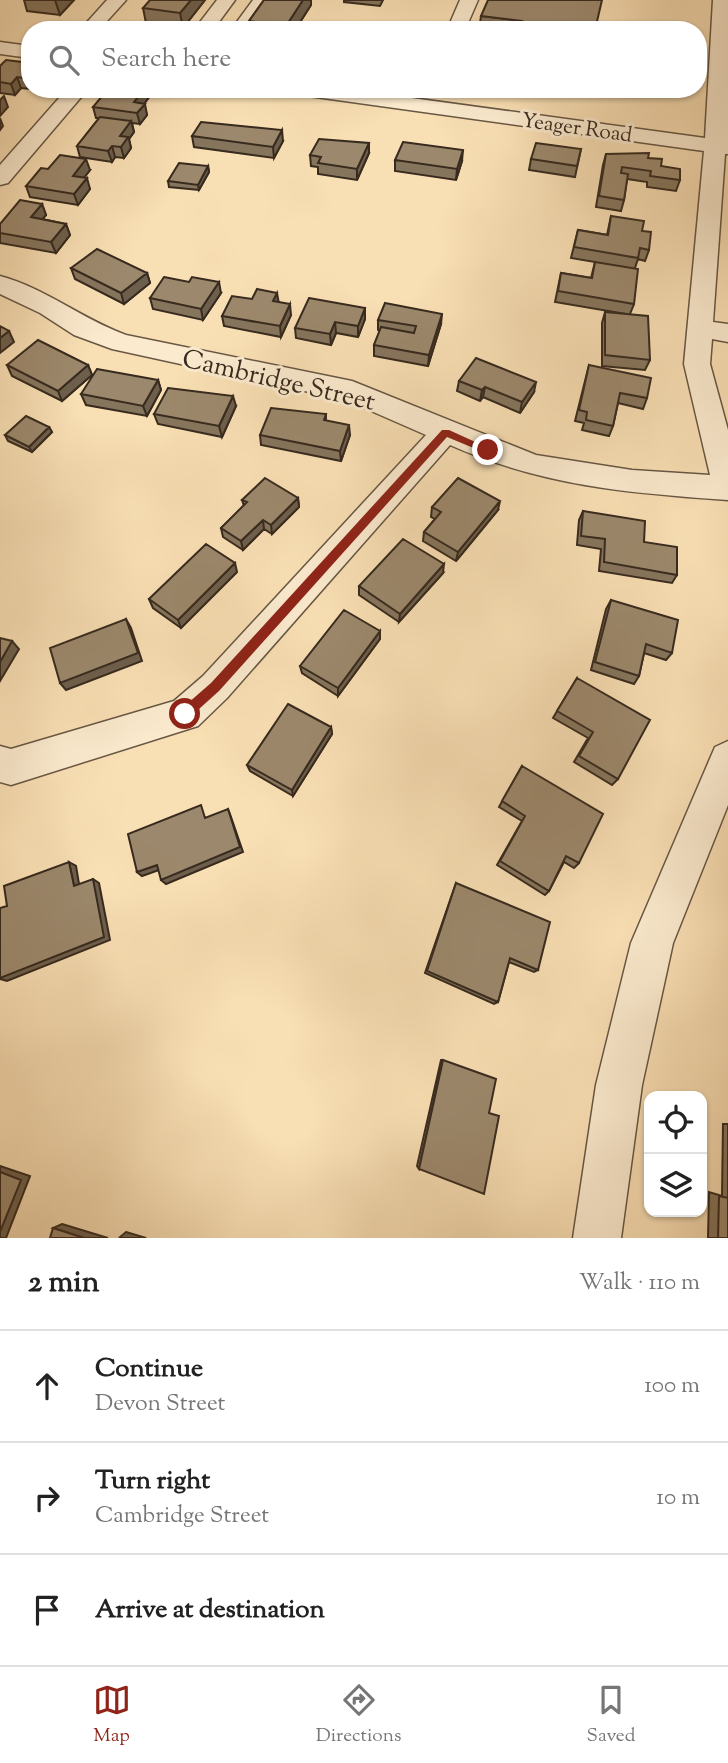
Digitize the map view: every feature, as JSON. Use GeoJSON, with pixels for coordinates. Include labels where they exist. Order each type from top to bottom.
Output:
{"type":"FeatureCollection","features":[{"type":"Feature","properties":{"kind":"street"},"geometry":{"type":"LineString","coordinates":[[97,21],[117,0]]}},
{"type":"Feature","properties":{"kind":"street"},"geometry":{"type":"LineString","coordinates":[[209,21],[226,0]]}},
{"type":"Feature","properties":{"kind":"street"},"geometry":{"type":"LineString","coordinates":[[247,21],[262,0]]}},
{"type":"Feature","properties":{"kind":"street"},"geometry":{"type":"LineString","coordinates":[[460,21],[469,0]]}},
{"type":"Feature","properties":{"kind":"street"},"geometry":{"type":"LineString","coordinates":[[724,2],[722,32],[708,83],[721,147],[698,328],[697,364],[728,486]]}},
{"type":"Feature","properties":{"kind":"street"},"geometry":{"type":"LineString","coordinates":[[0,48],[21,51]]}},
{"type":"Feature","properties":{"kind":"street"},"geometry":{"type":"LineString","coordinates":[[0,178],[70,98]]}},
{"type":"Feature","properties":{"kind":"street","name":"Yeager Road"},"geometry":{"type":"LineString","coordinates":[[427,98],[474,113],[721,147]]}},
{"type":"Feature","properties":{"kind":"street"},"geometry":{"type":"LineString","coordinates":[[474,113],[479,98]]}},
{"type":"Feature","properties":{"kind":"street","name":"Cambridge Street"},"geometry":{"type":"LineString","coordinates":[[0,284],[83,329],[121,343],[352,391],[488,450],[547,469],[632,482],[728,486]]}},
{"type":"Feature","properties":{"kind":"street"},"geometry":{"type":"LineString","coordinates":[[698,328],[728,333]]}},
{"type":"Feature","properties":{"kind":"street"},"geometry":{"type":"LineString","coordinates":[[0,764],[11,767],[185,714],[215,687],[445,432]]}},
{"type":"Feature","properties":{"kind":"street"},"geometry":{"type":"LineString","coordinates":[[597,1238],[619,1085],[652,943],[728,759]]}},
{"type":"Feature","properties":{"kind":"building"},"geometry":{"type":"Polygon","coordinates":[[[150,0],[191,0],[180,13],[143,8],[150,0]]]}},
{"type":"Feature","properties":{"kind":"building"},"geometry":{"type":"Polygon","coordinates":[[[264,0],[303,0],[289,21],[249,21],[264,0]]]}},
{"type":"Feature","properties":{"kind":"building"},"geometry":{"type":"Polygon","coordinates":[[[488,0],[602,0],[597,21],[522,21],[481,16],[488,0]]]}},
{"type":"Feature","properties":{"kind":"building"},"geometry":{"type":"Polygon","coordinates":[[[6,60],[21,62],[21,78],[17,77],[11,84],[0,82],[0,66],[6,60]]]}},
{"type":"Feature","properties":{"kind":"building"},"geometry":{"type":"Polygon","coordinates":[[[100,98],[137,98],[134,102],[145,104],[137,113],[93,107],[100,98]]]}},
{"type":"Feature","properties":{"kind":"building"},"geometry":{"type":"Polygon","coordinates":[[[100,117],[131,121],[120,136],[128,137],[121,147],[112,146],[108,151],[77,146],[100,117]]]}},
{"type":"Feature","properties":{"kind":"building"},"geometry":{"type":"Polygon","coordinates":[[[201,122],[282,130],[273,147],[192,136],[201,122]]]}},
{"type":"Feature","properties":{"kind":"building"},"geometry":{"type":"Polygon","coordinates":[[[319,139],[369,143],[357,169],[318,163],[321,157],[310,155],[319,139]]]}},
{"type":"Feature","properties":{"kind":"building"},"geometry":{"type":"Polygon","coordinates":[[[403,142],[463,150],[457,169],[395,160],[403,142]]]}},
{"type":"Feature","properties":{"kind":"building"},"geometry":{"type":"Polygon","coordinates":[[[536,143],[581,149],[577,166],[531,159],[536,143]]]}},
{"type":"Feature","properties":{"kind":"building"},"geometry":{"type":"Polygon","coordinates":[[[649,153],[648,158],[662,159],[661,166],[680,169],[680,180],[650,176],[651,171],[622,167],[621,173],[628,174],[624,200],[599,196],[606,154],[649,153]]]}},
{"type":"Feature","properties":{"kind":"building"},"geometry":{"type":"Polygon","coordinates":[[[60,155],[86,159],[73,176],[87,178],[74,194],[26,186],[41,168],[48,169],[60,155]]]}},
{"type":"Feature","properties":{"kind":"building"},"geometry":{"type":"Polygon","coordinates":[[[179,163],[208,166],[198,185],[168,181],[179,163]]]}},
{"type":"Feature","properties":{"kind":"building"},"geometry":{"type":"Polygon","coordinates":[[[20,200],[42,204],[31,217],[66,224],[51,242],[0,233],[0,224],[20,200]]]}},
{"type":"Feature","properties":{"kind":"building"},"geometry":{"type":"Polygon","coordinates":[[[611,216],[644,221],[642,231],[651,232],[649,250],[640,248],[638,258],[574,247],[578,230],[608,235],[611,216]]]}},
{"type":"Feature","properties":{"kind":"building"},"geometry":{"type":"Polygon","coordinates":[[[97,249],[147,273],[121,293],[71,268],[97,249]]]}},
{"type":"Feature","properties":{"kind":"building"},"geometry":{"type":"Polygon","coordinates":[[[595,262],[638,269],[634,304],[558,291],[561,273],[592,278],[595,262]]]}},
{"type":"Feature","properties":{"kind":"building"},"geometry":{"type":"Polygon","coordinates":[[[164,277],[189,282],[192,277],[219,282],[201,309],[150,298],[164,277]]]}},
{"type":"Feature","properties":{"kind":"building"},"geometry":{"type":"Polygon","coordinates":[[[257,289],[277,293],[273,301],[290,304],[280,326],[222,316],[232,296],[252,299],[257,289]]]}},
{"type":"Feature","properties":{"kind":"building"},"geometry":{"type":"Polygon","coordinates":[[[309,298],[365,308],[358,326],[335,322],[330,334],[295,328],[309,298]]]}},
{"type":"Feature","properties":{"kind":"building"},"geometry":{"type":"Polygon","coordinates":[[[385,303],[442,314],[429,355],[374,345],[381,327],[414,333],[416,326],[378,320],[385,303]]]}},
{"type":"Feature","properties":{"kind":"building"},"geometry":{"type":"Polygon","coordinates":[[[605,312],[648,316],[650,360],[605,355],[605,312]]]}},
{"type":"Feature","properties":{"kind":"building"},"geometry":{"type":"Polygon","coordinates":[[[0,326],[9,331],[0,338],[0,326]]]}},
{"type":"Feature","properties":{"kind":"building"},"geometry":{"type":"Polygon","coordinates":[[[38,340],[88,365],[58,391],[7,365],[38,340]]]}},
{"type":"Feature","properties":{"kind":"building"},"geometry":{"type":"Polygon","coordinates":[[[476,358],[536,382],[522,402],[485,387],[482,390],[459,381],[476,358]]]}},
{"type":"Feature","properties":{"kind":"building"},"geometry":{"type":"Polygon","coordinates":[[[589,365],[651,378],[647,398],[620,393],[613,426],[586,420],[587,412],[579,410],[589,365]]]}},
{"type":"Feature","properties":{"kind":"building"},"geometry":{"type":"Polygon","coordinates":[[[97,369],[158,380],[143,406],[81,394],[97,369]]]}},
{"type":"Feature","properties":{"kind":"building"},"geometry":{"type":"Polygon","coordinates":[[[168,388],[233,396],[219,426],[154,414],[168,388]]]}},
{"type":"Feature","properties":{"kind":"building"},"geometry":{"type":"Polygon","coordinates":[[[271,408],[326,414],[324,420],[349,425],[340,451],[260,435],[271,408]]]}},
{"type":"Feature","properties":{"kind":"building"},"geometry":{"type":"Polygon","coordinates":[[[26,416],[49,427],[29,447],[5,435],[26,416]]]}},
{"type":"Feature","properties":{"kind":"building"},"geometry":{"type":"Polygon","coordinates":[[[265,478],[298,498],[271,525],[263,520],[241,541],[221,528],[247,502],[242,500],[265,478]]]}},
{"type":"Feature","properties":{"kind":"building"},"geometry":{"type":"Polygon","coordinates":[[[458,478],[500,501],[458,552],[424,532],[441,512],[432,507],[458,478]]]}},
{"type":"Feature","properties":{"kind":"building"},"geometry":{"type":"Polygon","coordinates":[[[583,511],[645,521],[644,542],[677,547],[677,575],[604,562],[605,539],[581,536],[583,511]]]}},
{"type":"Feature","properties":{"kind":"building"},"geometry":{"type":"Polygon","coordinates":[[[403,539],[444,564],[400,614],[359,586],[403,539]]]}},
{"type":"Feature","properties":{"kind":"building"},"geometry":{"type":"Polygon","coordinates":[[[206,544],[235,563],[178,620],[149,599],[206,544]]]}},
{"type":"Feature","properties":{"kind":"building"},"geometry":{"type":"Polygon","coordinates":[[[611,600],[678,620],[672,653],[646,644],[639,676],[595,662],[611,600]]]}},
{"type":"Feature","properties":{"kind":"building"},"geometry":{"type":"Polygon","coordinates":[[[344,610],[380,631],[338,688],[300,666],[344,610]]]}},
{"type":"Feature","properties":{"kind":"building"},"geometry":{"type":"Polygon","coordinates":[[[126,619],[138,653],[60,683],[50,648],[126,619]]]}},
{"type":"Feature","properties":{"kind":"building"},"geometry":{"type":"Polygon","coordinates":[[[0,638],[12,641],[0,662],[0,638]]]}},
{"type":"Feature","properties":{"kind":"building"},"geometry":{"type":"Polygon","coordinates":[[[577,678],[650,720],[618,779],[579,756],[593,732],[557,711],[577,678]]]}},
{"type":"Feature","properties":{"kind":"building"},"geometry":{"type":"Polygon","coordinates":[[[288,704],[331,727],[292,790],[247,765],[288,704]]]}},
{"type":"Feature","properties":{"kind":"building"},"geometry":{"type":"Polygon","coordinates":[[[522,766],[603,814],[579,863],[566,856],[549,891],[500,861],[525,816],[502,801],[522,766]]]}},
{"type":"Feature","properties":{"kind":"building"},"geometry":{"type":"Polygon","coordinates":[[[201,805],[205,818],[228,809],[240,847],[161,880],[157,865],[137,872],[128,834],[201,805]]]}},
{"type":"Feature","properties":{"kind":"building"},"geometry":{"type":"Polygon","coordinates":[[[69,862],[74,886],[93,879],[104,937],[0,978],[0,908],[7,906],[4,886],[69,862]]]}},
{"type":"Feature","properties":{"kind":"building"},"geometry":{"type":"Polygon","coordinates":[[[456,883],[550,922],[538,970],[510,958],[498,1002],[427,971],[456,883]]]}},
{"type":"Feature","properties":{"kind":"building"},"geometry":{"type":"Polygon","coordinates":[[[443,1060],[496,1079],[489,1113],[499,1116],[484,1194],[419,1169],[443,1060]]]}},
{"type":"Feature","properties":{"kind":"building"},"geometry":{"type":"Polygon","coordinates":[[[0,1172],[21,1180],[0,1232],[0,1172]]]}},
{"type":"Feature","properties":{"kind":"building"},"geometry":{"type":"Polygon","coordinates":[[[719,1196],[728,1198],[728,1238],[718,1238],[719,1196]]]}},
{"type":"Feature","properties":{"kind":"building"},"geometry":{"type":"Polygon","coordinates":[[[53,1228],[84,1238],[50,1238],[53,1228]]]}},
{"type":"Feature","properties":{"kind":"route"},"geometry":{"type":"LineString","coordinates":[[185,714],[215,687],[445,432],[488,450]]}}]}
